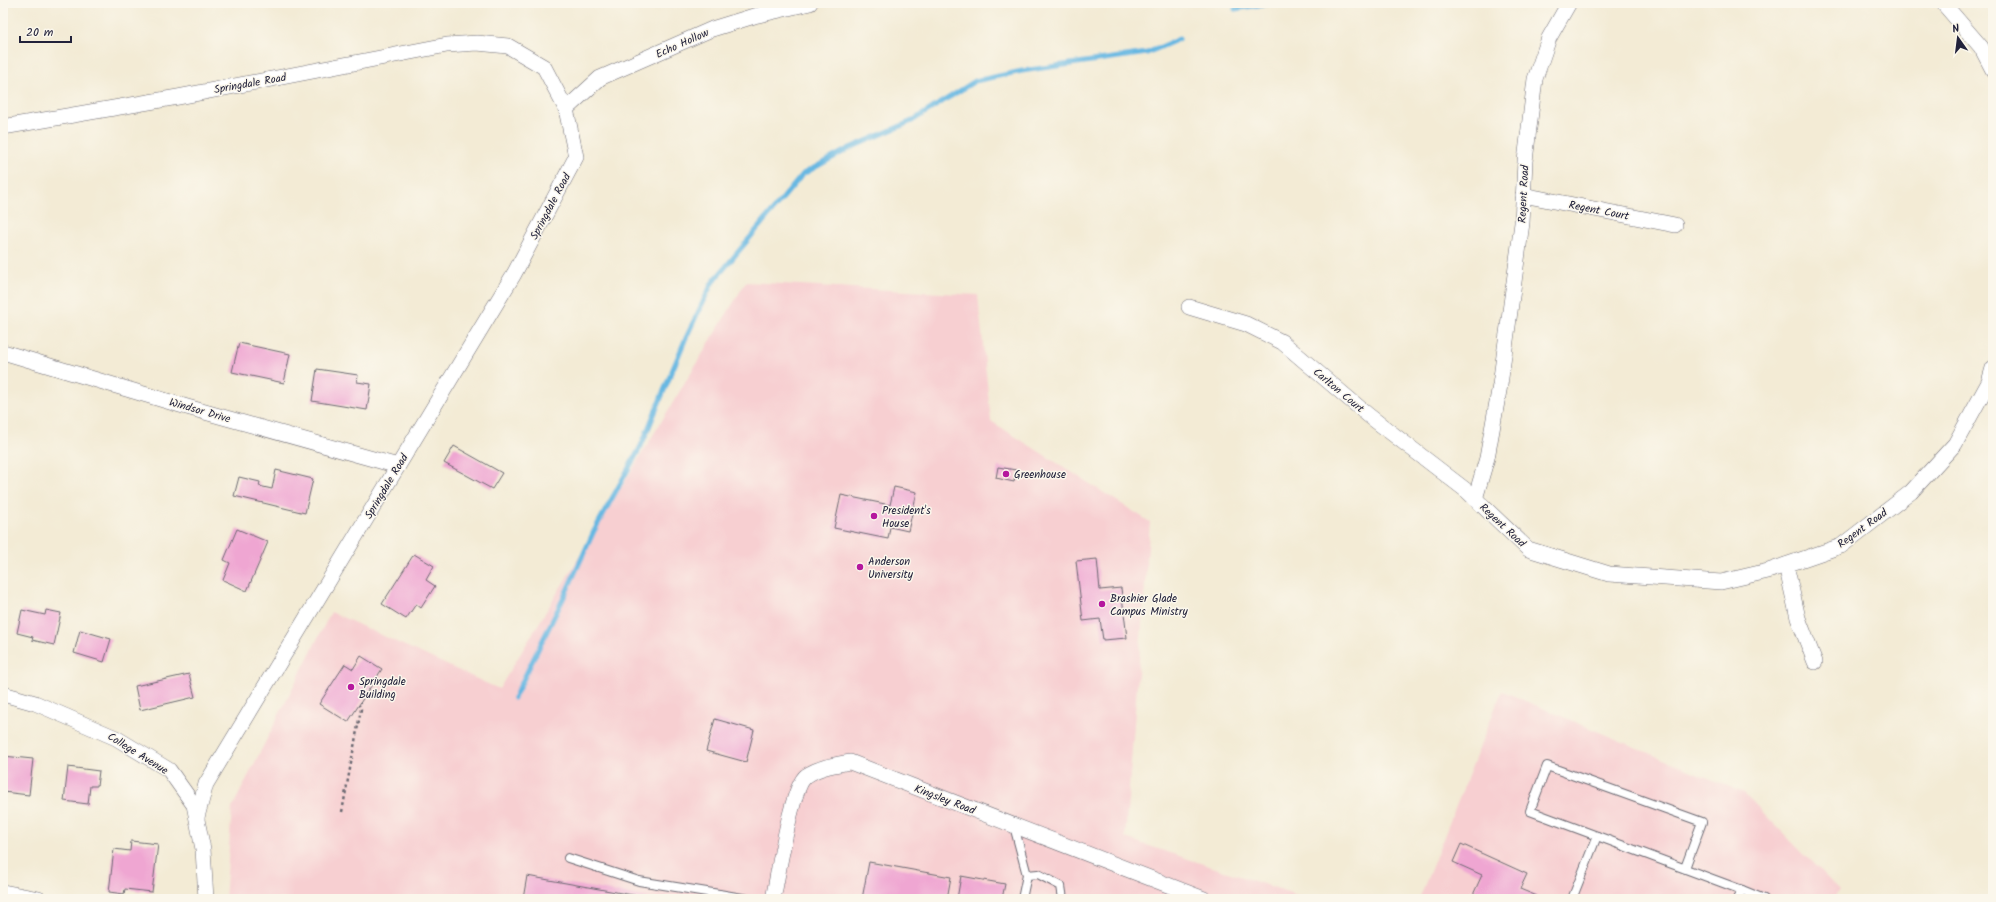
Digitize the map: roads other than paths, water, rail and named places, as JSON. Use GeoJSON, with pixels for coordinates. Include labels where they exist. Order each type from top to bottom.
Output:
{"type":"FeatureCollection","features":[{"type":"Feature","properties":{"kind":"street","name":"Echo Hollow"},"geometry":{"type":"LineString","coordinates":[[566,109],[600,78],[712,29],[754,16],[810,3]]}},
{"type":"Feature","properties":{"kind":"street","name":"Regent Road"},"geometry":{"type":"LineString","coordinates":[[1569,3],[1549,38],[1535,79],[1525,161],[1522,223],[1500,385],[1487,458],[1475,499],[1528,549],[1609,574],[1721,582],[1786,565],[1841,546],[1911,492],[1954,444],[1989,382],[1993,368]]}},
{"type":"Feature","properties":{"kind":"street"},"geometry":{"type":"LineString","coordinates":[[1943,3],[1981,47],[1993,70]]}},
{"type":"Feature","properties":{"kind":"street","name":"Springdale Road"},"geometry":{"type":"LineString","coordinates":[[3,127],[178,97],[447,45],[477,43],[508,46],[544,67],[566,109],[576,157],[514,274],[206,784],[197,817]]}},
{"type":"Feature","properties":{"kind":"street","name":"Regent Court"},"geometry":{"type":"LineString","coordinates":[[1523,195],[1675,225]]}},
{"type":"Feature","properties":{"kind":"street","name":"Carlton Court"},"geometry":{"type":"LineString","coordinates":[[1188,307],[1246,324],[1282,342],[1368,415],[1475,499]]}},
{"type":"Feature","properties":{"kind":"street","name":"Windsor Drive"},"geometry":{"type":"LineString","coordinates":[[3,352],[187,407],[398,466]]}},
{"type":"Feature","properties":{"kind":"street"},"geometry":{"type":"LineString","coordinates":[[1786,565],[1798,618],[1815,662]]}},
{"type":"Feature","properties":{"kind":"street","name":"College Avenue"},"geometry":{"type":"LineString","coordinates":[[3,694],[35,703],[116,738],[169,770],[194,805],[203,849],[206,899]]}},
{"type":"Feature","properties":{"kind":"street","name":"Kingsley Road"},"geometry":{"type":"LineString","coordinates":[[773,899],[794,795],[805,777],[825,766],[850,762],[1204,899]]}},
{"type":"Feature","properties":{"kind":"street"},"geometry":{"type":"LineString","coordinates":[[3,892],[39,899]]}},
{"type":"Feature","properties":{"kind":"lane"},"geometry":{"type":"LineString","coordinates":[[1685,868],[1702,822],[1547,766],[1530,811],[1685,868],[1764,899]]}},
{"type":"Feature","properties":{"kind":"lane"},"geometry":{"type":"LineString","coordinates":[[1014,826],[1027,875],[1022,899]]}},
{"type":"Feature","properties":{"kind":"lane"},"geometry":{"type":"LineString","coordinates":[[1572,899],[1597,836]]}},
{"type":"Feature","properties":{"kind":"lane"},"geometry":{"type":"LineString","coordinates":[[568,858],[639,881],[716,897],[748,899]]}},
{"type":"Feature","properties":{"kind":"lane"},"geometry":{"type":"LineString","coordinates":[[1027,875],[1038,874],[1061,886],[1063,899]]}},
{"type":"Feature","properties":{"kind":"lane"},"geometry":{"type":"LineString","coordinates":[[1737,899],[1742,890]]}},
{"type":"Feature","properties":{"kind":"waterway"},"geometry":{"type":"LineString","coordinates":[[1235,9],[1271,3]]}},
{"type":"Feature","properties":{"kind":"waterway"},"geometry":{"type":"LineString","coordinates":[[514,698],[563,599],[594,531],[641,446],[685,340],[712,283],[803,174],[850,148],[912,121],[975,81],[1022,71],[1147,53],[1179,39]]}},
{"type":"Feature","properties":{"kind":"place","name":"Greenhouse"},"geometry":{"type":"Point","coordinates":[1006,474]}},
{"type":"Feature","properties":{"kind":"place","name":"President's House"},"geometry":{"type":"Point","coordinates":[874,516]}},
{"type":"Feature","properties":{"kind":"place","name":"Anderson University"},"geometry":{"type":"Point","coordinates":[860,567]}},
{"type":"Feature","properties":{"kind":"place","name":"Brashier Glade Campus Ministry"},"geometry":{"type":"Point","coordinates":[1102,604]}},
{"type":"Feature","properties":{"kind":"place","name":"Springdale Building"},"geometry":{"type":"Point","coordinates":[351,687]}}]}
